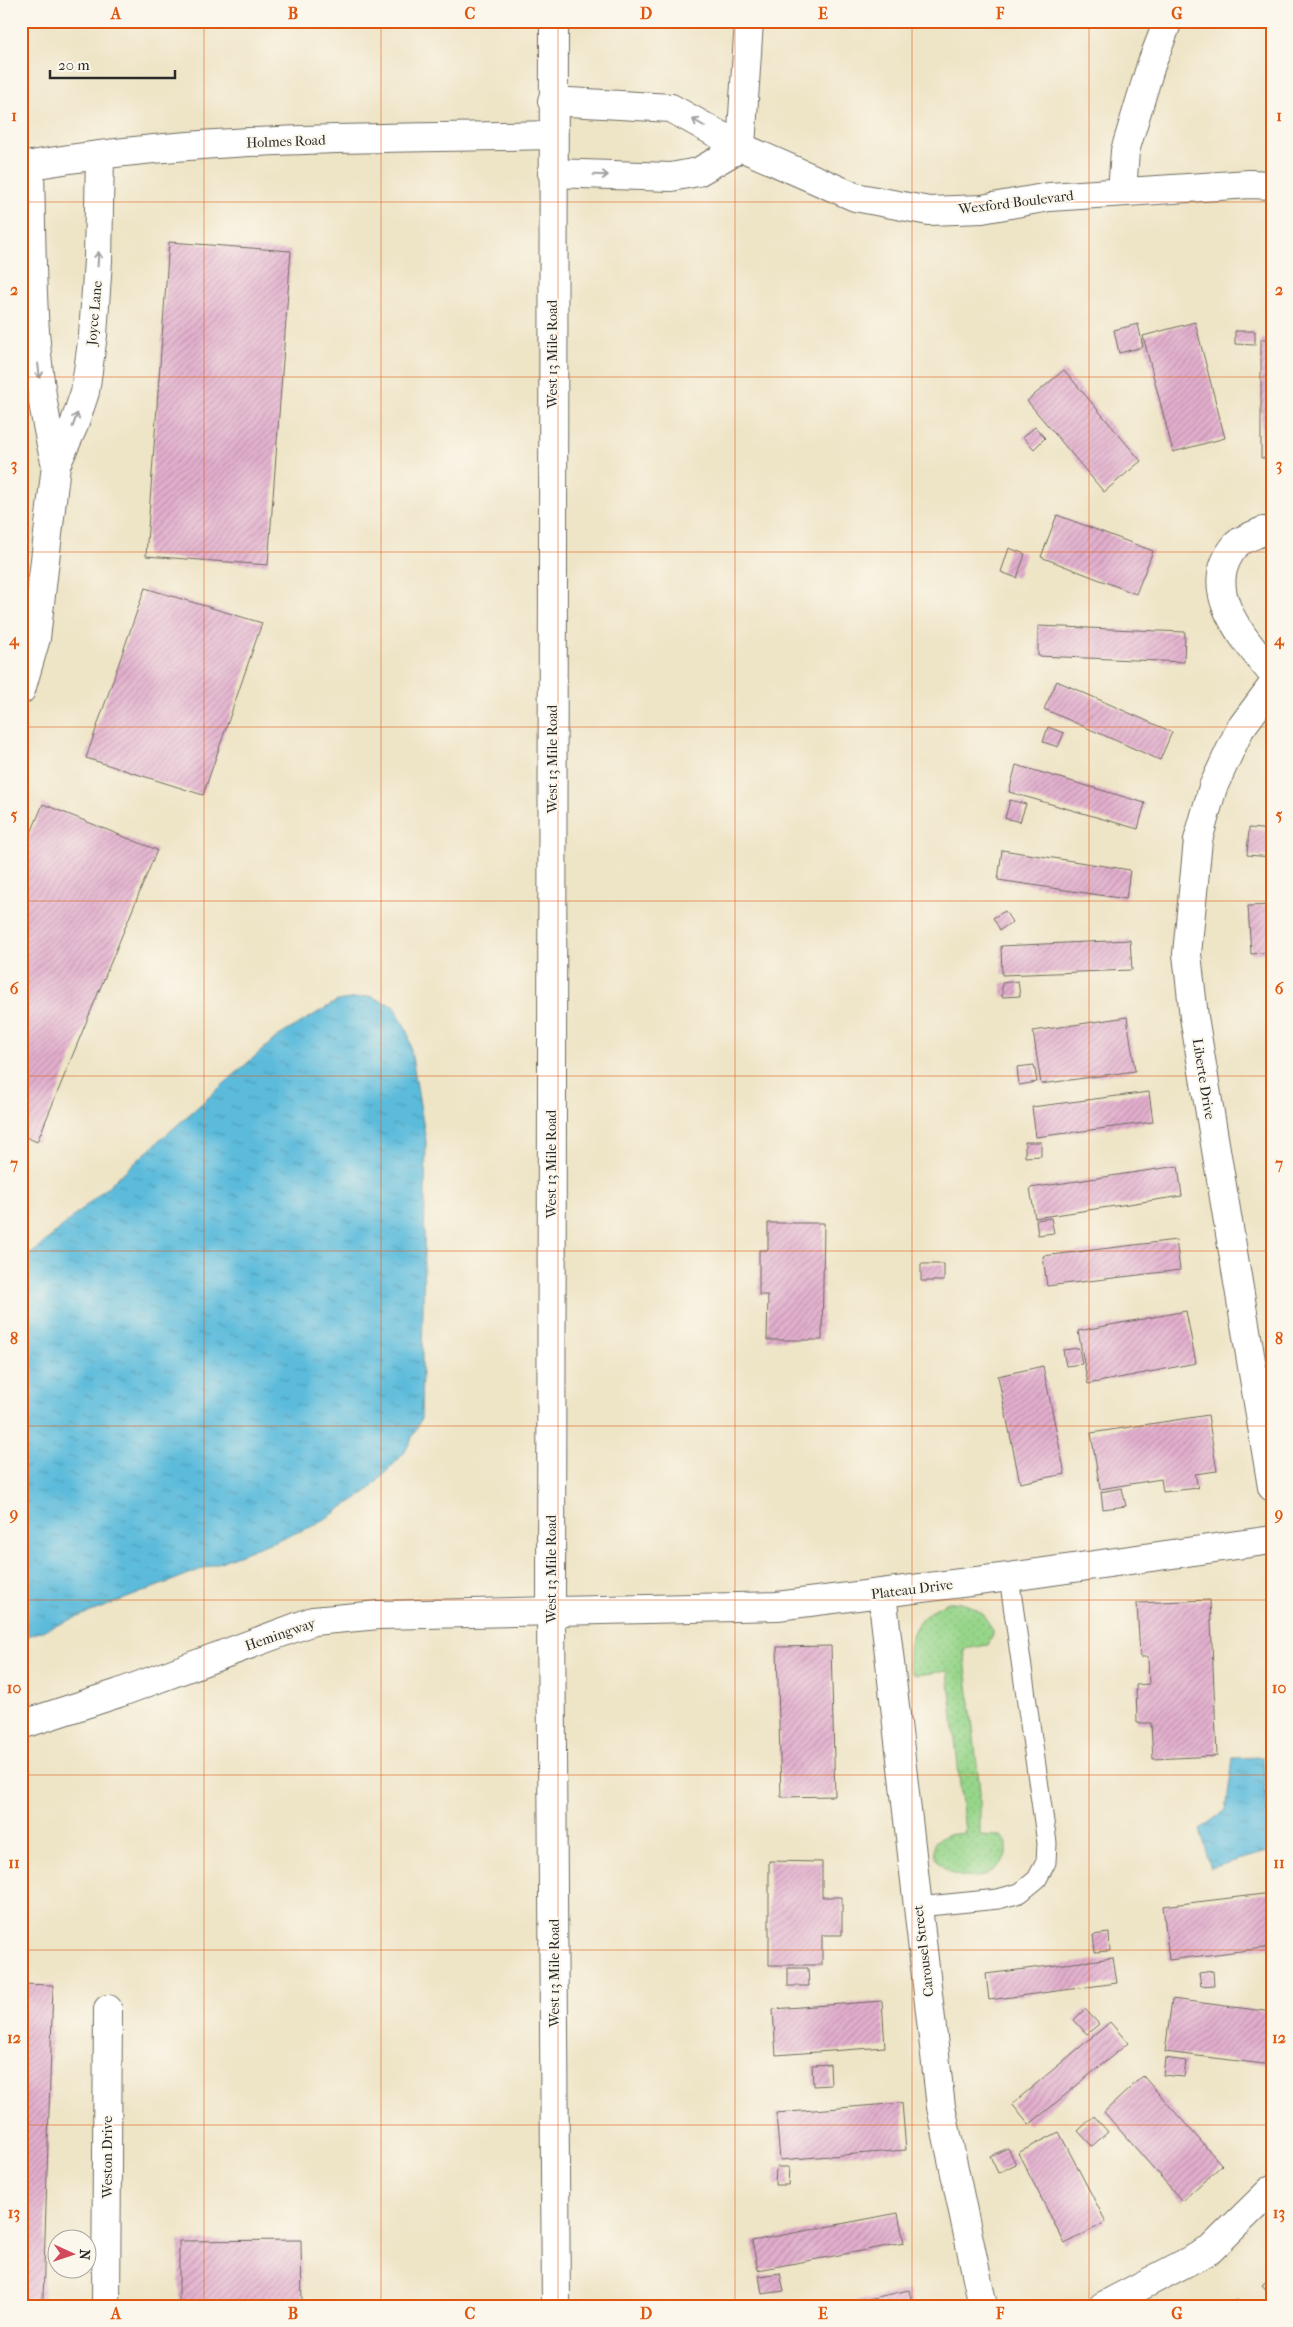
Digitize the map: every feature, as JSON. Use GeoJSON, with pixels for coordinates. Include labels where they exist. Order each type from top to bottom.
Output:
{"type":"FeatureCollection","features":[{"type":"Feature","properties":{"kind":"street","name":"West 13 Mile Road"},"geometry":{"type":"LineString","coordinates":[[554,21],[552,101],[551,1611],[556,2306]]}},
{"type":"Feature","properties":{"kind":"street"},"geometry":{"type":"LineString","coordinates":[[552,173],[671,177],[698,172],[741,147],[749,21]]}},
{"type":"Feature","properties":{"kind":"street"},"geometry":{"type":"LineString","coordinates":[[1122,192],[1125,152],[1151,65],[1168,21]]}},
{"type":"Feature","properties":{"kind":"street","name":"Wexford Boulevard"},"geometry":{"type":"LineString","coordinates":[[552,101],[671,108],[741,147],[855,198],[929,211],[982,209],[1049,197],[1250,184],[1272,185]]}},
{"type":"Feature","properties":{"kind":"street","name":"Holmes Road"},"geometry":{"type":"LineString","coordinates":[[26,166],[100,155],[263,140],[552,135]]}},
{"type":"Feature","properties":{"kind":"street","name":"Joyce Lane"},"geometry":{"type":"LineString","coordinates":[[21,690],[36,638],[56,465],[74,425],[85,392],[93,335],[98,260],[100,155]]}},
{"type":"Feature","properties":{"kind":"street","name":"Joyce Lane"},"geometry":{"type":"LineString","coordinates":[[26,166],[32,305],[47,428],[56,465]]}},
{"type":"Feature","properties":{"kind":"street"},"geometry":{"type":"LineString","coordinates":[[1272,533],[1263,531],[1236,544],[1220,574],[1225,607],[1244,638],[1272,672]]}},
{"type":"Feature","properties":{"kind":"street","name":"Liberte Drive"},"geometry":{"type":"LineString","coordinates":[[1272,686],[1240,729],[1213,788],[1198,840],[1187,954],[1194,1017],[1272,1487]]}},
{"type":"Feature","properties":{"kind":"street","name":"Plateau Drive"},"geometry":{"type":"LineString","coordinates":[[551,1611],[777,1606],[1009,1577],[1272,1540]]}},
{"type":"Feature","properties":{"kind":"street","name":"Carousel Street"},"geometry":{"type":"LineString","coordinates":[[882,1593],[941,2107],[983,2306]]}},
{"type":"Feature","properties":{"kind":"street","name":"Hemingway"},"geometry":{"type":"LineString","coordinates":[[21,1725],[119,1693],[313,1621],[379,1615],[551,1611]]}},
{"type":"Feature","properties":{"kind":"street","name":"Weston Drive"},"geometry":{"type":"LineString","coordinates":[[106,2306],[108,2009]]}},
{"type":"Feature","properties":{"kind":"street"},"geometry":{"type":"LineString","coordinates":[[1103,2306],[1210,2250],[1272,2189]]}},
{"type":"Feature","properties":{"kind":"lane"},"geometry":{"type":"LineString","coordinates":[[918,1907],[998,1899],[1020,1893],[1037,1879],[1046,1862],[1047,1843],[1009,1577]]}},
{"type":"Feature","properties":{"kind":"green space"},"geometry":{"type":"Polygon","coordinates":[[[949,1602],[964,1604],[977,1610],[991,1627],[993,1635],[988,1645],[964,1649],[980,1791],[980,1835],[1001,1836],[1007,1843],[1007,1854],[996,1868],[984,1875],[970,1877],[957,1875],[946,1870],[938,1861],[934,1851],[936,1841],[946,1835],[965,1833],[948,1671],[917,1675],[913,1674],[909,1665],[910,1645],[915,1629],[932,1610],[949,1602]]]}},
{"type":"Feature","properties":{"kind":"water"},"geometry":{"type":"Polygon","coordinates":[[[369,996],[394,1006],[408,1032],[426,1141],[421,1419],[405,1452],[368,1491],[316,1525],[21,1639],[21,1263],[277,1037],[337,1001],[369,996]]]}},
{"type":"Feature","properties":{"kind":"water"},"geometry":{"type":"Polygon","coordinates":[[[1263,1757],[1270,1851],[1210,1868],[1200,1829],[1226,1810],[1233,1758],[1263,1757]]]}},
{"type":"Feature","properties":{"kind":"building"},"geometry":{"type":"Polygon","coordinates":[[[169,242],[291,251],[268,565],[146,556],[169,242]]]}},
{"type":"Feature","properties":{"kind":"building"},"geometry":{"type":"Polygon","coordinates":[[[1195,322],[1225,438],[1173,452],[1143,336],[1195,322]]]}},
{"type":"Feature","properties":{"kind":"building"},"geometry":{"type":"Polygon","coordinates":[[[1138,324],[1143,347],[1119,353],[1114,330],[1138,324]]]}},
{"type":"Feature","properties":{"kind":"building"},"geometry":{"type":"Polygon","coordinates":[[[1235,331],[1255,331],[1255,345],[1235,344],[1235,331]]]}},
{"type":"Feature","properties":{"kind":"building"},"geometry":{"type":"Polygon","coordinates":[[[1261,339],[1272,339],[1272,458],[1261,458],[1261,339]]]}},
{"type":"Feature","properties":{"kind":"building"},"geometry":{"type":"Polygon","coordinates":[[[1064,370],[1141,461],[1104,492],[1027,401],[1064,370]]]}},
{"type":"Feature","properties":{"kind":"building"},"geometry":{"type":"Polygon","coordinates":[[[1035,427],[1045,438],[1034,449],[1023,437],[1035,427]]]}},
{"type":"Feature","properties":{"kind":"building"},"geometry":{"type":"Polygon","coordinates":[[[1057,515],[1153,551],[1136,594],[1041,557],[1057,515]]]}},
{"type":"Feature","properties":{"kind":"building"},"geometry":{"type":"Polygon","coordinates":[[[1009,548],[1025,554],[1017,578],[1001,572],[1009,548]]]}},
{"type":"Feature","properties":{"kind":"building"},"geometry":{"type":"Polygon","coordinates":[[[145,588],[262,623],[203,795],[86,758],[145,588]]]}},
{"type":"Feature","properties":{"kind":"building"},"geometry":{"type":"Polygon","coordinates":[[[1038,626],[1185,632],[1184,662],[1038,656],[1038,626]]]}},
{"type":"Feature","properties":{"kind":"building"},"geometry":{"type":"Polygon","coordinates":[[[1057,681],[1172,732],[1160,760],[1044,709],[1057,681]]]}},
{"type":"Feature","properties":{"kind":"building"},"geometry":{"type":"Polygon","coordinates":[[[1048,727],[1064,733],[1058,747],[1043,742],[1048,727]]]}},
{"type":"Feature","properties":{"kind":"building"},"geometry":{"type":"Polygon","coordinates":[[[1016,765],[1145,803],[1138,829],[1009,792],[1016,765]]]}},
{"type":"Feature","properties":{"kind":"building"},"geometry":{"type":"Polygon","coordinates":[[[1010,800],[1026,804],[1020,822],[1005,818],[1010,800]]]}},
{"type":"Feature","properties":{"kind":"building"},"geometry":{"type":"Polygon","coordinates":[[[43,804],[157,850],[37,1142],[21,1135],[21,857],[43,804]]]}},
{"type":"Feature","properties":{"kind":"building"},"geometry":{"type":"Polygon","coordinates":[[[1249,828],[1272,830],[1272,857],[1247,855],[1249,828]]]}},
{"type":"Feature","properties":{"kind":"building"},"geometry":{"type":"Polygon","coordinates":[[[1002,850],[1130,870],[1126,899],[998,880],[1002,850]]]}},
{"type":"Feature","properties":{"kind":"building"},"geometry":{"type":"Polygon","coordinates":[[[1272,905],[1272,952],[1251,954],[1248,906],[1272,905]]]}},
{"type":"Feature","properties":{"kind":"building"},"geometry":{"type":"Polygon","coordinates":[[[1005,911],[1012,922],[1000,930],[993,918],[1005,911]]]}},
{"type":"Feature","properties":{"kind":"building"},"geometry":{"type":"Polygon","coordinates":[[[1130,940],[1132,970],[1002,975],[1001,946],[1130,940]]]}},
{"type":"Feature","properties":{"kind":"building"},"geometry":{"type":"Polygon","coordinates":[[[1018,981],[1020,996],[1002,997],[1002,983],[1018,981]]]}},
{"type":"Feature","properties":{"kind":"building"},"geometry":{"type":"Polygon","coordinates":[[[1127,1017],[1135,1071],[1041,1084],[1033,1031],[1127,1017]]]}},
{"type":"Feature","properties":{"kind":"building"},"geometry":{"type":"Polygon","coordinates":[[[1034,1065],[1037,1082],[1019,1085],[1017,1067],[1034,1065]]]}},
{"type":"Feature","properties":{"kind":"building"},"geometry":{"type":"Polygon","coordinates":[[[1149,1092],[1153,1122],[1036,1137],[1032,1107],[1149,1092]]]}},
{"type":"Feature","properties":{"kind":"building"},"geometry":{"type":"Polygon","coordinates":[[[1025,1142],[1041,1142],[1041,1156],[1025,1157],[1025,1142]]]}},
{"type":"Feature","properties":{"kind":"building"},"geometry":{"type":"Polygon","coordinates":[[[1178,1166],[1182,1196],[1035,1218],[1030,1188],[1178,1166]]]}},
{"type":"Feature","properties":{"kind":"building"},"geometry":{"type":"Polygon","coordinates":[[[1051,1218],[1054,1233],[1038,1235],[1036,1220],[1051,1218]]]}},
{"type":"Feature","properties":{"kind":"building"},"geometry":{"type":"Polygon","coordinates":[[[768,1223],[824,1223],[822,1340],[767,1340],[768,1295],[759,1295],[759,1250],[768,1250],[768,1223]]]}},
{"type":"Feature","properties":{"kind":"building"},"geometry":{"type":"Polygon","coordinates":[[[1176,1240],[1180,1270],[1047,1286],[1043,1256],[1176,1240]]]}},
{"type":"Feature","properties":{"kind":"building"},"geometry":{"type":"Polygon","coordinates":[[[921,1264],[944,1264],[944,1281],[921,1281],[921,1264]]]}},
{"type":"Feature","properties":{"kind":"building"},"geometry":{"type":"Polygon","coordinates":[[[1186,1311],[1196,1363],[1088,1384],[1078,1331],[1186,1311]]]}},
{"type":"Feature","properties":{"kind":"building"},"geometry":{"type":"Polygon","coordinates":[[[1079,1348],[1082,1364],[1066,1366],[1063,1350],[1079,1348]]]}},
{"type":"Feature","properties":{"kind":"building"},"geometry":{"type":"Polygon","coordinates":[[[1043,1366],[1065,1474],[1020,1483],[998,1376],[1043,1366]]]}},
{"type":"Feature","properties":{"kind":"building"},"geometry":{"type":"Polygon","coordinates":[[[1208,1415],[1217,1471],[1195,1474],[1198,1488],[1163,1492],[1161,1479],[1100,1489],[1091,1433],[1208,1415]]]}},
{"type":"Feature","properties":{"kind":"building"},"geometry":{"type":"Polygon","coordinates":[[[1122,1488],[1126,1506],[1103,1509],[1101,1492],[1122,1488]]]}},
{"type":"Feature","properties":{"kind":"building"},"geometry":{"type":"Polygon","coordinates":[[[1210,1600],[1217,1756],[1153,1759],[1151,1723],[1137,1723],[1136,1685],[1149,1684],[1148,1657],[1140,1657],[1137,1603],[1210,1600]]]}},
{"type":"Feature","properties":{"kind":"building"},"geometry":{"type":"Polygon","coordinates":[[[831,1646],[835,1796],[781,1797],[777,1647],[831,1646]]]}},
{"type":"Feature","properties":{"kind":"building"},"geometry":{"type":"Polygon","coordinates":[[[769,1861],[822,1862],[822,1897],[842,1897],[842,1935],[822,1935],[822,1965],[769,1965],[769,1861]]]}},
{"type":"Feature","properties":{"kind":"building"},"geometry":{"type":"Polygon","coordinates":[[[1272,1893],[1272,1947],[1169,1960],[1163,1906],[1272,1893]]]}},
{"type":"Feature","properties":{"kind":"building"},"geometry":{"type":"Polygon","coordinates":[[[1109,1933],[1110,1951],[1095,1952],[1093,1935],[1109,1933]]]}},
{"type":"Feature","properties":{"kind":"building"},"geometry":{"type":"Polygon","coordinates":[[[1113,1958],[1117,1983],[989,2000],[986,1974],[1113,1958]]]}},
{"type":"Feature","properties":{"kind":"building"},"geometry":{"type":"Polygon","coordinates":[[[788,1968],[808,1968],[809,1986],[788,1986],[788,1968]]]}},
{"type":"Feature","properties":{"kind":"building"},"geometry":{"type":"Polygon","coordinates":[[[1213,1971],[1214,1985],[1201,1986],[1199,1973],[1213,1971]]]}},
{"type":"Feature","properties":{"kind":"building"},"geometry":{"type":"Polygon","coordinates":[[[21,1984],[53,1985],[43,2300],[21,2299],[21,1984]]]}},
{"type":"Feature","properties":{"kind":"building"},"geometry":{"type":"Polygon","coordinates":[[[1172,1999],[1272,2012],[1272,2065],[1165,2052],[1172,1999]]]}},
{"type":"Feature","properties":{"kind":"building"},"geometry":{"type":"Polygon","coordinates":[[[882,2001],[885,2047],[776,2055],[773,2009],[882,2001]]]}},
{"type":"Feature","properties":{"kind":"building"},"geometry":{"type":"Polygon","coordinates":[[[1085,2009],[1099,2024],[1087,2034],[1074,2020],[1085,2009]]]}},
{"type":"Feature","properties":{"kind":"building"},"geometry":{"type":"Polygon","coordinates":[[[1110,2022],[1128,2043],[1029,2125],[1012,2104],[1110,2022]]]}},
{"type":"Feature","properties":{"kind":"building"},"geometry":{"type":"Polygon","coordinates":[[[1165,2058],[1186,2061],[1184,2077],[1163,2075],[1165,2058]]]}},
{"type":"Feature","properties":{"kind":"building"},"geometry":{"type":"Polygon","coordinates":[[[830,2064],[831,2085],[813,2086],[812,2065],[830,2064]]]}},
{"type":"Feature","properties":{"kind":"building"},"geometry":{"type":"Polygon","coordinates":[[[1143,2076],[1222,2165],[1182,2201],[1104,2112],[1143,2076]]]}},
{"type":"Feature","properties":{"kind":"building"},"geometry":{"type":"Polygon","coordinates":[[[902,2103],[906,2150],[780,2160],[776,2113],[902,2103]]]}},
{"type":"Feature","properties":{"kind":"building"},"geometry":{"type":"Polygon","coordinates":[[[1094,2116],[1108,2132],[1092,2146],[1078,2131],[1094,2116]]]}},
{"type":"Feature","properties":{"kind":"building"},"geometry":{"type":"Polygon","coordinates":[[[1059,2132],[1106,2222],[1065,2244],[1018,2153],[1059,2132]]]}},
{"type":"Feature","properties":{"kind":"building"},"geometry":{"type":"Polygon","coordinates":[[[1008,2148],[1016,2164],[998,2173],[990,2156],[1008,2148]]]}},
{"type":"Feature","properties":{"kind":"building"},"geometry":{"type":"Polygon","coordinates":[[[776,2167],[789,2167],[788,2185],[775,2185],[776,2167]]]}},
{"type":"Feature","properties":{"kind":"building"},"geometry":{"type":"Polygon","coordinates":[[[898,2213],[904,2243],[758,2270],[752,2241],[898,2213]]]}},
{"type":"Feature","properties":{"kind":"building"},"geometry":{"type":"Polygon","coordinates":[[[301,2240],[302,2306],[179,2306],[179,2241],[301,2240]]]}},
{"type":"Feature","properties":{"kind":"building"},"geometry":{"type":"Polygon","coordinates":[[[780,2273],[784,2291],[762,2294],[759,2276],[780,2273]]]}},
{"type":"Feature","properties":{"kind":"building"},"geometry":{"type":"Polygon","coordinates":[[[1272,2276],[1272,2296],[1262,2285],[1272,2276]]]}},
{"type":"Feature","properties":{"kind":"building"},"geometry":{"type":"Polygon","coordinates":[[[909,2290],[913,2306],[841,2306],[841,2305],[909,2290]]]}},
{"type":"Feature","properties":{"kind":"building"},"geometry":{"type":"Polygon","coordinates":[[[1236,2300],[1239,2306],[1228,2306],[1236,2300]]]}}]}
